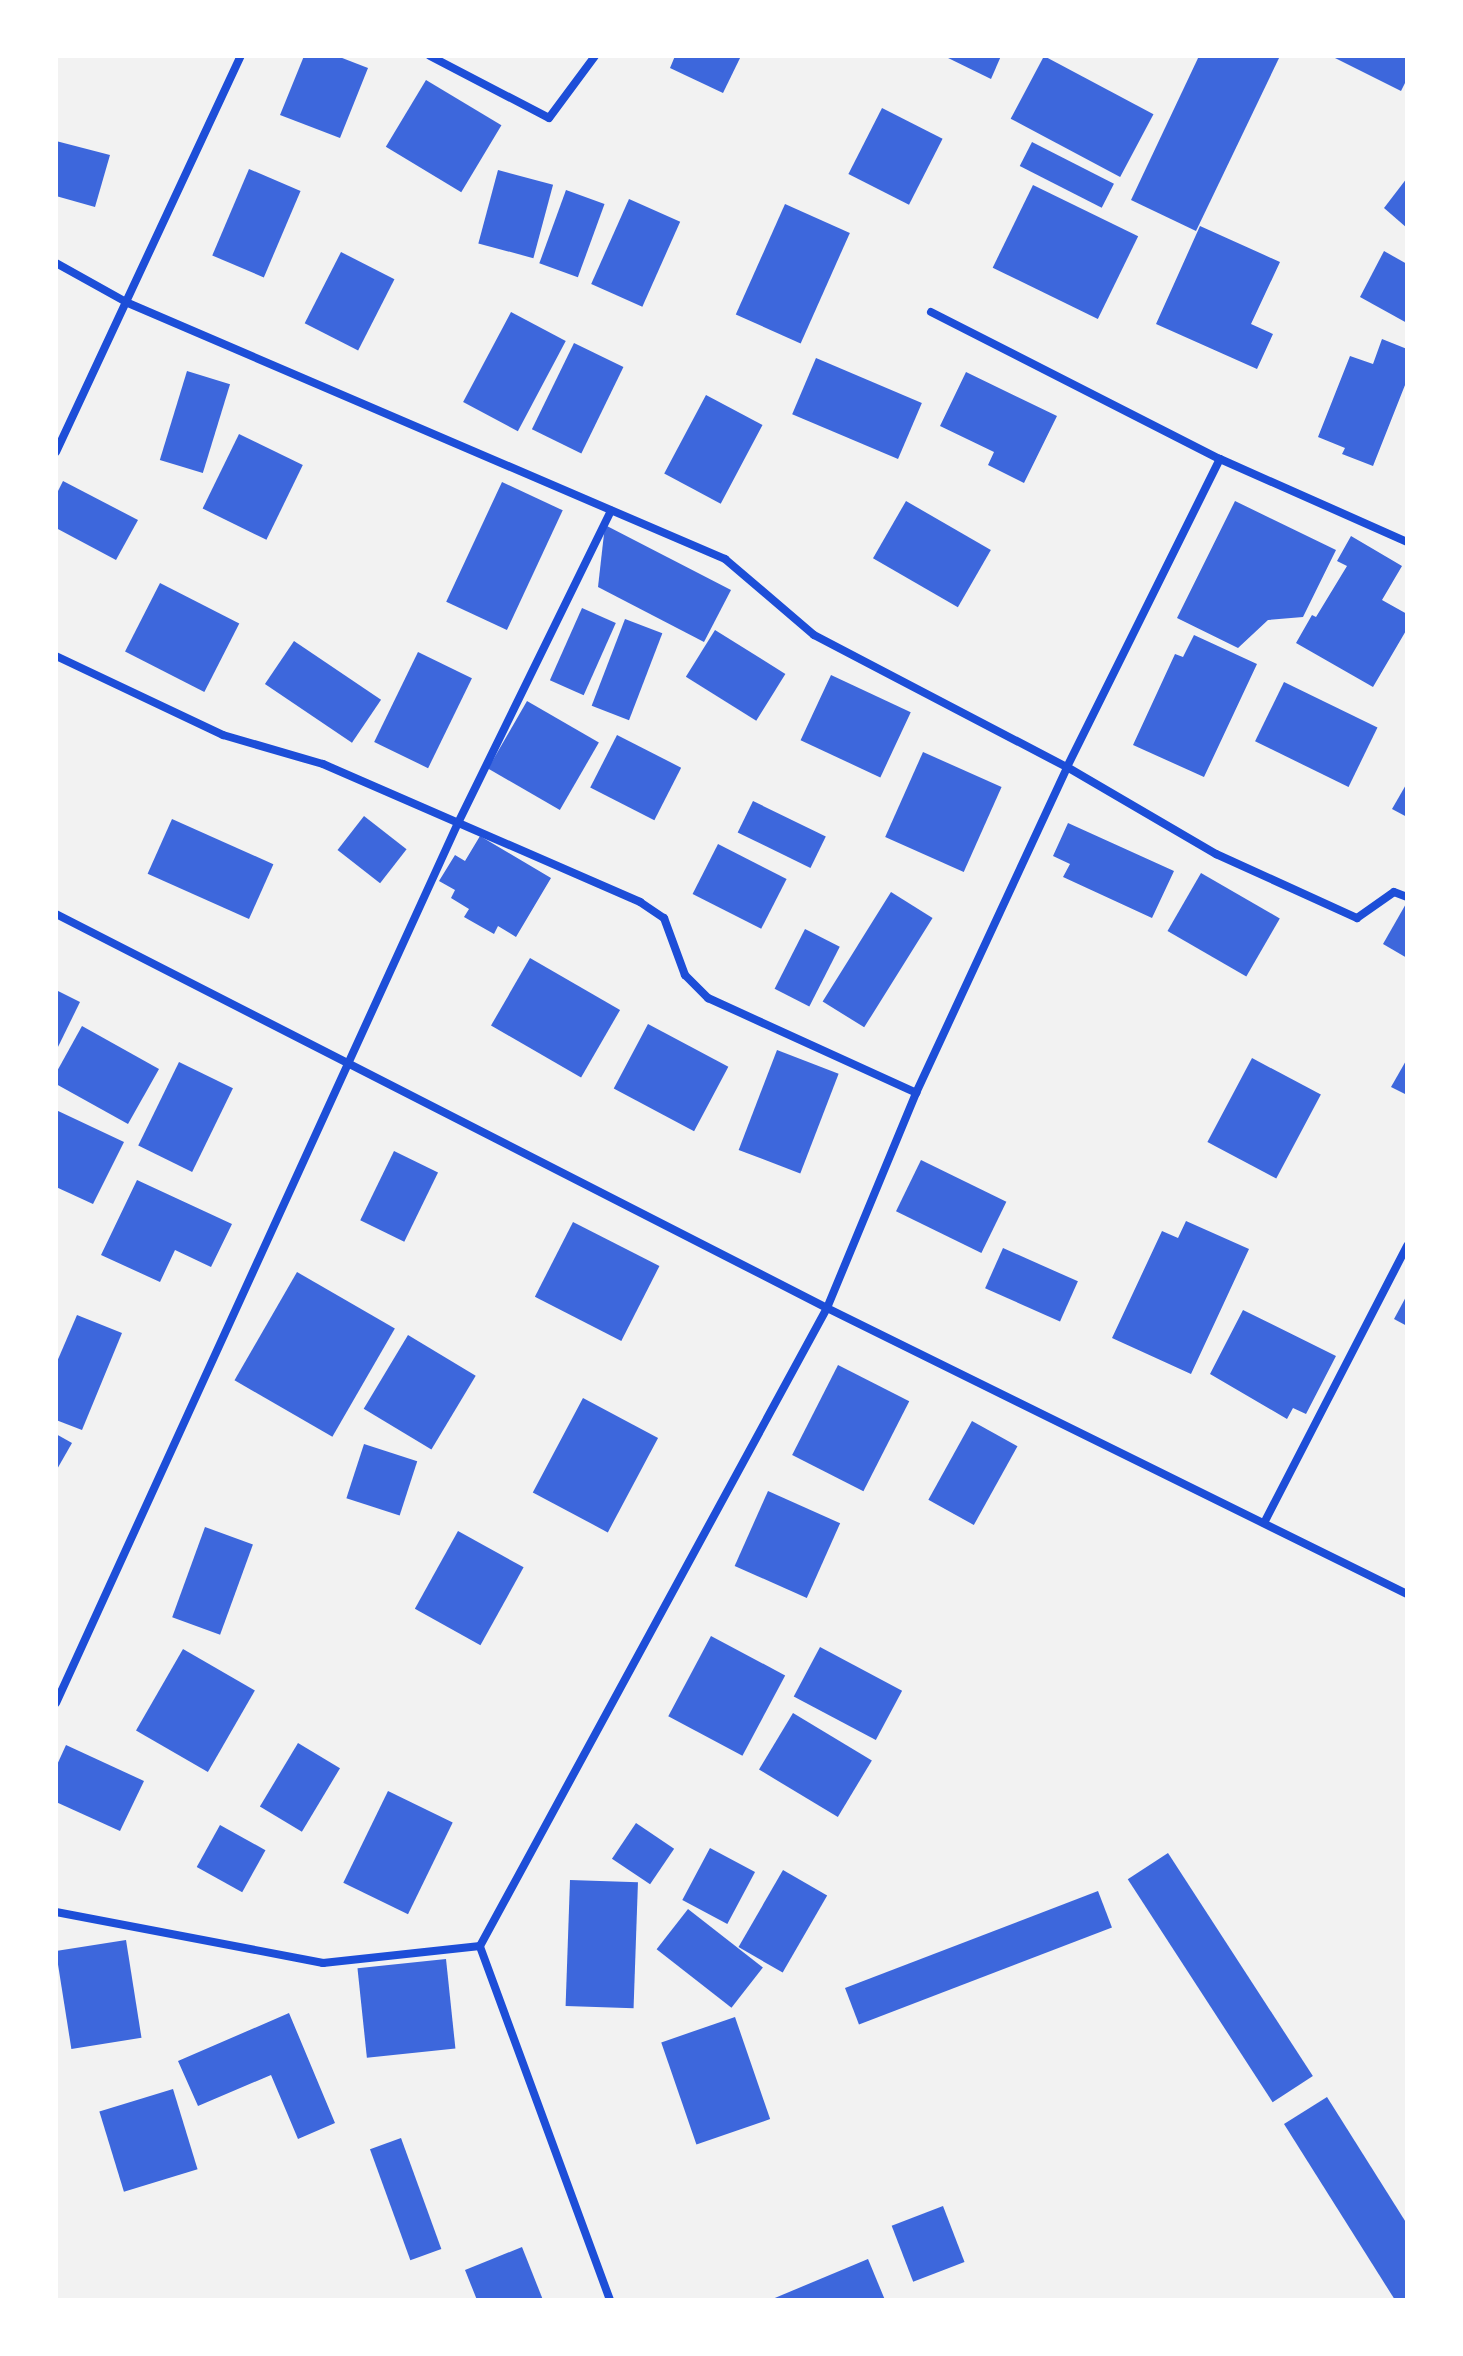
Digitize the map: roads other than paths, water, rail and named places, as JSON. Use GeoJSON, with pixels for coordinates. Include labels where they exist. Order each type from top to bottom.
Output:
{"type":"FeatureCollection","features":[{"type":"Feature","properties":{"kind":"street"},"geometry":{"type":"LineString","coordinates":[[56,452],[241,56]]}},
{"type":"Feature","properties":{"kind":"street"},"geometry":{"type":"LineString","coordinates":[[430,56],[549,118],[595,56]]}},
{"type":"Feature","properties":{"kind":"street"},"geometry":{"type":"LineString","coordinates":[[56,263],[128,303],[725,559],[814,635],[1067,767],[1216,854],[1357,918],[1394,892],[1407,897]]}},
{"type":"Feature","properties":{"kind":"street"},"geometry":{"type":"LineString","coordinates":[[931,312],[1220,459],[1407,542]]}},
{"type":"Feature","properties":{"kind":"street"},"geometry":{"type":"LineString","coordinates":[[610,2300],[480,1946],[827,1308],[916,1093],[1067,767],[1220,459]]}},
{"type":"Feature","properties":{"kind":"street"},"geometry":{"type":"LineString","coordinates":[[56,1703],[350,1066],[458,823],[611,510]]}},
{"type":"Feature","properties":{"kind":"street"},"geometry":{"type":"LineString","coordinates":[[56,656],[223,735],[323,764],[640,902],[664,918],[685,975],[708,998],[916,1093]]}},
{"type":"Feature","properties":{"kind":"street"},"geometry":{"type":"LineString","coordinates":[[56,914],[827,1308],[1407,1594]]}},
{"type":"Feature","properties":{"kind":"street"},"geometry":{"type":"LineString","coordinates":[[1264,1523],[1407,1246]]}},
{"type":"Feature","properties":{"kind":"street"},"geometry":{"type":"LineString","coordinates":[[56,1912],[323,1963],[480,1946]]}}]}
